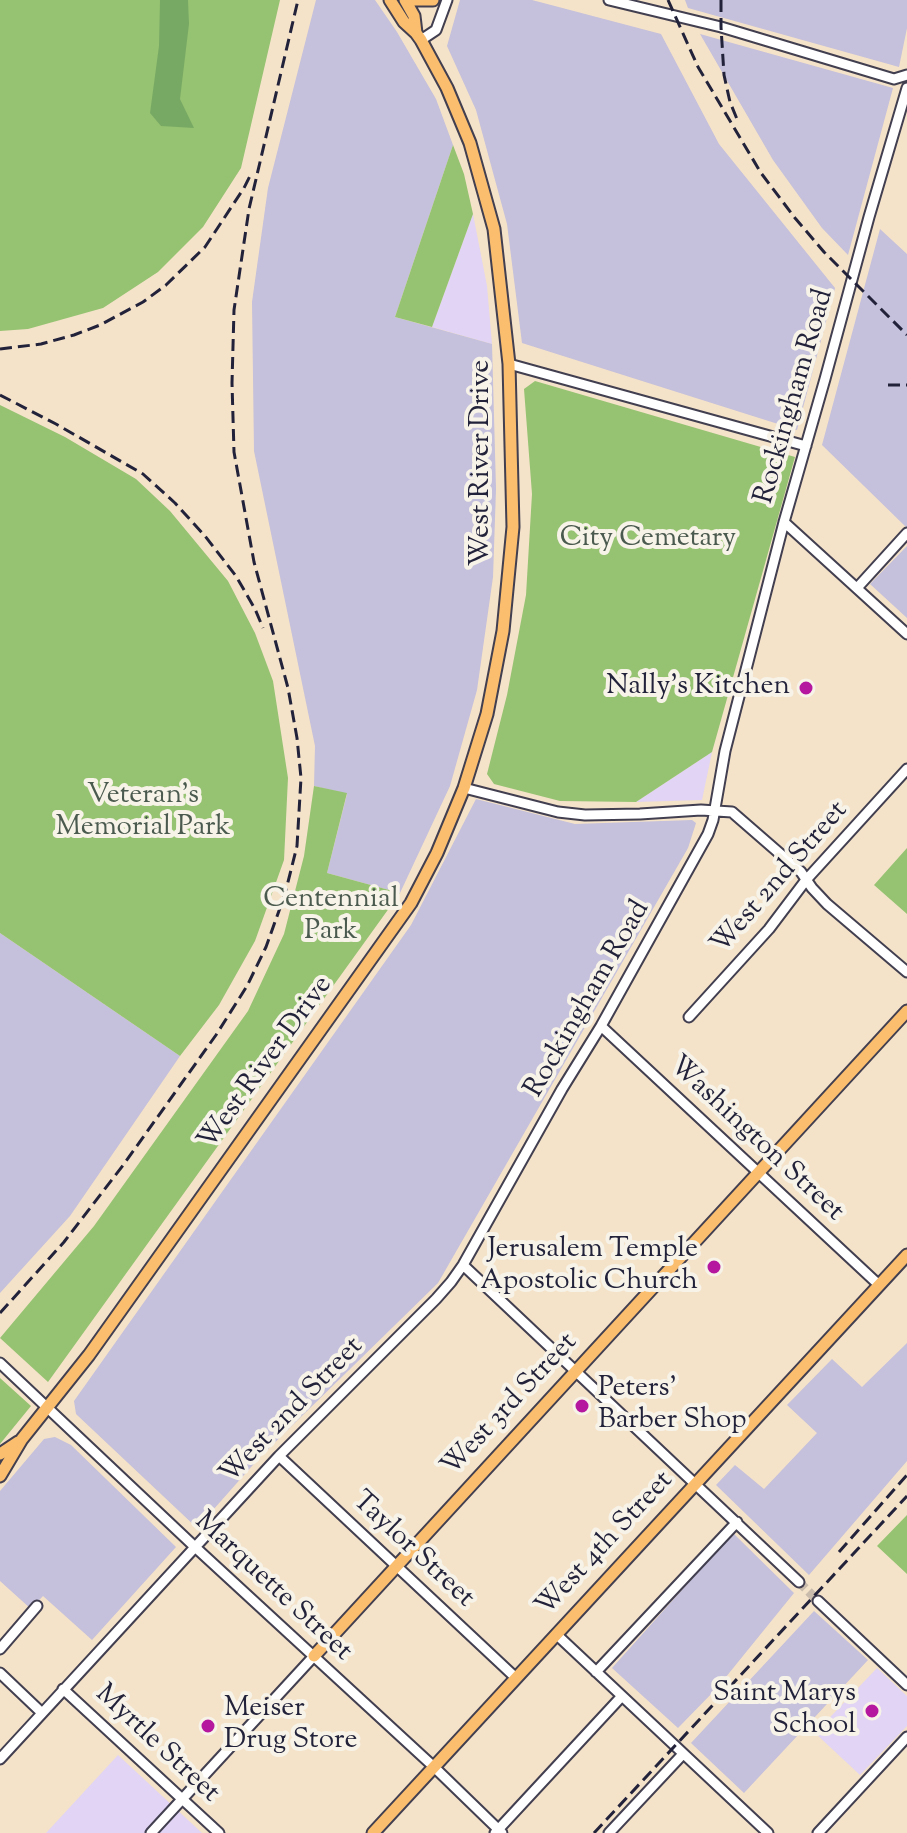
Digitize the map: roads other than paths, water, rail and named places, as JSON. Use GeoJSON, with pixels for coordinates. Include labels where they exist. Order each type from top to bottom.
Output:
{"type":"FeatureCollection","features":[{"type":"Feature","properties":{"kind":"main road","name":"West River Drive"},"geometry":{"type":"LineString","coordinates":[[390,0],[404,22],[419,37]]}},
{"type":"Feature","properties":{"kind":"main road","name":"West River Drive"},"geometry":{"type":"LineString","coordinates":[[0,1476],[22,1439],[89,1355],[411,903],[437,853],[464,788],[487,714],[503,631],[513,527],[509,364],[494,229],[461,118],[419,37],[414,16],[405,0]]}},
{"type":"Feature","properties":{"kind":"main road"},"geometry":{"type":"LineString","coordinates":[[412,0],[433,0]]}},
{"type":"Feature","properties":{"kind":"main road","name":"West 3rd Street"},"geometry":{"type":"LineString","coordinates":[[314,1656],[907,1011]]}},
{"type":"Feature","properties":{"kind":"main road","name":"West 4th Street"},"geometry":{"type":"LineString","coordinates":[[373,1833],[907,1256]]}},
{"type":"Feature","properties":{"kind":"main road","name":"West River Drive"},"geometry":{"type":"LineString","coordinates":[[0,1454],[22,1439]]}},
{"type":"Feature","properties":{"kind":"street"},"geometry":{"type":"LineString","coordinates":[[419,37],[436,30],[447,0]]}},
{"type":"Feature","properties":{"kind":"street"},"geometry":{"type":"LineString","coordinates":[[609,0],[721,27],[894,79],[907,75]]}},
{"type":"Feature","properties":{"kind":"street","name":"Rockingham Road"},"geometry":{"type":"LineString","coordinates":[[528,1149],[708,834],[727,744],[784,522],[907,88]]}},
{"type":"Feature","properties":{"kind":"street"},"geometry":{"type":"LineString","coordinates":[[509,364],[806,446]]}},
{"type":"Feature","properties":{"kind":"street"},"geometry":{"type":"LineString","coordinates":[[784,522],[907,634]]}},
{"type":"Feature","properties":{"kind":"street"},"geometry":{"type":"LineString","coordinates":[[857,588],[907,533]]}},
{"type":"Feature","properties":{"kind":"street","name":"West 2nd Street"},"geometry":{"type":"LineString","coordinates":[[689,1017],[769,929],[806,880],[907,769]]}},
{"type":"Feature","properties":{"kind":"street"},"geometry":{"type":"LineString","coordinates":[[464,788],[558,812],[585,815],[732,812],[801,872],[827,904],[907,972]]}},
{"type":"Feature","properties":{"kind":"street","name":"Washington Street"},"geometry":{"type":"LineString","coordinates":[[601,1026],[879,1285]]}},
{"type":"Feature","properties":{"kind":"street","name":"West 2nd Street"},"geometry":{"type":"LineString","coordinates":[[0,1759],[279,1456],[436,1299],[463,1265],[528,1149]]}},
{"type":"Feature","properties":{"kind":"street"},"geometry":{"type":"LineString","coordinates":[[463,1265],[799,1582]]}},
{"type":"Feature","properties":{"kind":"street","name":"Marquette Street"},"geometry":{"type":"LineString","coordinates":[[0,1363],[434,1767],[498,1832]]}},
{"type":"Feature","properties":{"kind":"street","name":"Taylor Street"},"geometry":{"type":"LineString","coordinates":[[279,1456],[516,1678]]}},
{"type":"Feature","properties":{"kind":"street"},"geometry":{"type":"LineString","coordinates":[[596,1672],[737,1522]]}},
{"type":"Feature","properties":{"kind":"street"},"geometry":{"type":"LineString","coordinates":[[818,1601],[907,1685]]}},
{"type":"Feature","properties":{"kind":"street"},"geometry":{"type":"LineString","coordinates":[[0,1649],[37,1606]]}},
{"type":"Feature","properties":{"kind":"street"},"geometry":{"type":"LineString","coordinates":[[556,1634],[768,1833]]}},
{"type":"Feature","properties":{"kind":"street","name":"West 3rd Street"},"geometry":{"type":"LineString","coordinates":[[151,1833],[314,1656]]}},
{"type":"Feature","properties":{"kind":"street"},"geometry":{"type":"LineString","coordinates":[[0,1673],[42,1713]]}},
{"type":"Feature","properties":{"kind":"street","name":"Myrtle Street"},"geometry":{"type":"LineString","coordinates":[[63,1689],[219,1833]]}},
{"type":"Feature","properties":{"kind":"street"},"geometry":{"type":"LineString","coordinates":[[498,1832],[622,1696]]}},
{"type":"Feature","properties":{"kind":"street"},"geometry":{"type":"LineString","coordinates":[[818,1833],[907,1737]]}},
{"type":"Feature","properties":{"kind":"street"},"geometry":{"type":"LineString","coordinates":[[609,1833],[683,1754]]}},
{"type":"Feature","properties":{"kind":"tunnel"},"geometry":{"type":"LineString","coordinates":[[799,1582],[818,1601]]}},
{"type":"Feature","properties":{"kind":"railway"},"geometry":{"type":"LineString","coordinates":[[0,1313],[64,1242],[216,1035],[247,986],[266,947],[285,894],[297,846],[301,778],[297,738],[288,688],[254,562],[234,452],[232,383],[234,310],[249,209],[298,0]]}},
{"type":"Feature","properties":{"kind":"railway"},"geometry":{"type":"LineString","coordinates":[[668,0],[698,67],[761,173],[824,252],[907,335]]}},
{"type":"Feature","properties":{"kind":"railway"},"geometry":{"type":"LineString","coordinates":[[721,0],[724,75],[737,119]]}},
{"type":"Feature","properties":{"kind":"railway"},"geometry":{"type":"LineString","coordinates":[[0,349],[41,344],[74,335],[143,302],[166,285],[205,247],[250,176]]}},
{"type":"Feature","properties":{"kind":"railway"},"geometry":{"type":"LineString","coordinates":[[888,385],[907,385]]}},
{"type":"Feature","properties":{"kind":"railway"},"geometry":{"type":"LineString","coordinates":[[0,395],[143,474],[205,536],[236,576],[263,628]]}},
{"type":"Feature","properties":{"kind":"railway"},"geometry":{"type":"LineString","coordinates":[[839,1552],[907,1475]]}},
{"type":"Feature","properties":{"kind":"railway"},"geometry":{"type":"LineString","coordinates":[[594,1833],[907,1496]]}},
{"type":"Feature","properties":{"kind":"place","name":"Nally's Kitchen"},"geometry":{"type":"Point","coordinates":[806,688]}},
{"type":"Feature","properties":{"kind":"place","name":"Jerusalem Temple Apostolic Church"},"geometry":{"type":"Point","coordinates":[714,1267]}},
{"type":"Feature","properties":{"kind":"place","name":"Peters' Barber Shop"},"geometry":{"type":"Point","coordinates":[582,1406]}},
{"type":"Feature","properties":{"kind":"place","name":"Saint Marys School"},"geometry":{"type":"Point","coordinates":[872,1711]}},
{"type":"Feature","properties":{"kind":"place","name":"Meiser Drug Store"},"geometry":{"type":"Point","coordinates":[208,1726]}},
{"type":"Feature","properties":{"kind":"park label","name":"City Cemetary"},"geometry":{"type":"Point","coordinates":[648,540]}},
{"type":"Feature","properties":{"kind":"park label","name":"Veteran's Memorial Park"},"geometry":{"type":"Point","coordinates":[143,813]}},
{"type":"Feature","properties":{"kind":"park label","name":"Centennial Park"},"geometry":{"type":"Point","coordinates":[331,917]}}]}
